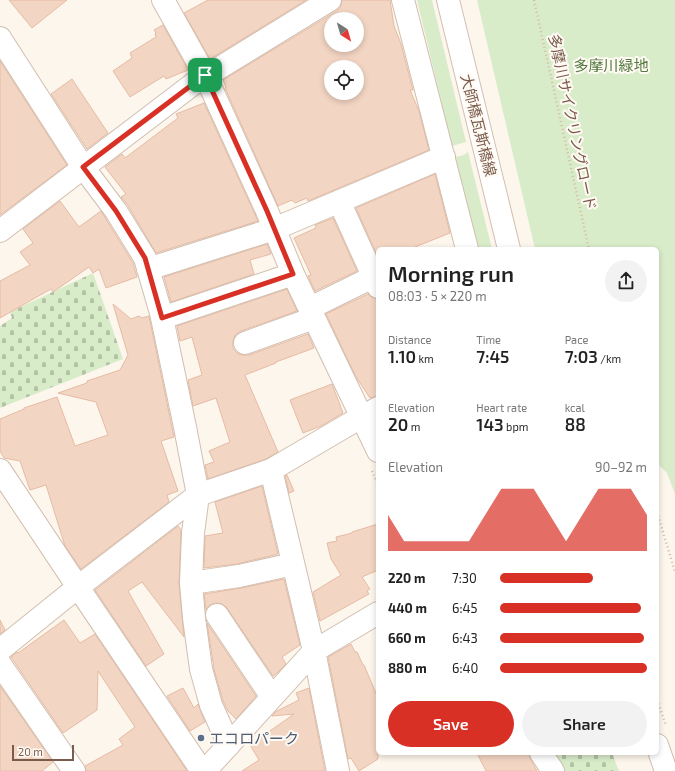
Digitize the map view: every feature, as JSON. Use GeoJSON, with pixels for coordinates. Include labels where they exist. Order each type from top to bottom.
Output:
{"type":"FeatureCollection","features":[{"type":"Feature","properties":{"kind":"street"},"geometry":{"type":"LineString","coordinates":[[163,0],[205,75],[293,274],[312,313],[370,413],[376,442]]}},
{"type":"Feature","properties":{"kind":"street"},"geometry":{"type":"LineString","coordinates":[[0,231],[205,75],[216,70],[330,0]]}},
{"type":"Feature","properties":{"kind":"street"},"geometry":{"type":"LineString","coordinates":[[403,0],[466,247]]}},
{"type":"Feature","properties":{"kind":"street","name":"大師橋瓦斯橋線"},"geometry":{"type":"LineString","coordinates":[[448,0],[509,247]]}},
{"type":"Feature","properties":{"kind":"street"},"geometry":{"type":"LineString","coordinates":[[1,44],[83,167],[116,211],[145,258],[162,318],[198,496],[193,534],[191,583],[201,669],[211,705],[229,745]]}},
{"type":"Feature","properties":{"kind":"street"},"geometry":{"type":"LineString","coordinates":[[148,269],[274,229],[444,157]]}},
{"type":"Feature","properties":{"kind":"street"},"geometry":{"type":"LineString","coordinates":[[244,343],[312,313],[376,282],[339,201]]}},
{"type":"Feature","properties":{"kind":"street"},"geometry":{"type":"LineString","coordinates":[[162,318],[293,274]]}},
{"type":"Feature","properties":{"kind":"street"},"geometry":{"type":"LineString","coordinates":[[0,650],[78,587],[198,496],[271,470],[370,413]]}},
{"type":"Feature","properties":{"kind":"street"},"geometry":{"type":"LineString","coordinates":[[0,470],[204,771],[314,651],[376,614]]}},
{"type":"Feature","properties":{"kind":"street"},"geometry":{"type":"LineString","coordinates":[[271,470],[314,651],[338,771]]}},
{"type":"Feature","properties":{"kind":"street"},"geometry":{"type":"LineString","coordinates":[[191,583],[239,576],[293,564]]}},
{"type":"Feature","properties":{"kind":"street"},"geometry":{"type":"LineString","coordinates":[[217,615],[272,697]]}},
{"type":"Feature","properties":{"kind":"street"},"geometry":{"type":"LineString","coordinates":[[0,664],[66,768]]}},
{"type":"Feature","properties":{"kind":"street"},"geometry":{"type":"LineString","coordinates":[[663,737],[666,771]]}},
{"type":"Feature","properties":{"kind":"street"},"geometry":{"type":"LineString","coordinates":[[542,755],[553,771]]}},
{"type":"Feature","properties":{"kind":"path","name":"多摩川サイクリングロード"},"geometry":{"type":"LineString","coordinates":[[534,0],[589,247]]}},
{"type":"Feature","properties":{"kind":"path"},"geometry":{"type":"LineString","coordinates":[[659,519],[675,572]]}},
{"type":"Feature","properties":{"kind":"path"},"geometry":{"type":"LineString","coordinates":[[659,712],[663,737]]}},
{"type":"Feature","properties":{"kind":"green space"},"geometry":{"type":"Polygon","coordinates":[[[417,0],[432,0],[466,142],[452,146],[417,0]]]}},
{"type":"Feature","properties":{"kind":"green space","name":"多摩川緑地"},"geometry":{"type":"Polygon","coordinates":[[[477,0],[675,0],[675,494],[667,473],[659,465],[659,247],[535,247],[477,0]]]}},
{"type":"Feature","properties":{"kind":"green space"},"geometry":{"type":"Polygon","coordinates":[[[468,152],[492,247],[478,247],[455,157],[464,155],[468,152]]]}},
{"type":"Feature","properties":{"kind":"green space"},"geometry":{"type":"Polygon","coordinates":[[[93,273],[123,359],[0,408],[0,326],[12,318],[10,312],[93,273]]]}},
{"type":"Feature","properties":{"kind":"green space"},"geometry":{"type":"Polygon","coordinates":[[[552,755],[613,755],[619,771],[562,771],[552,755]]]}},
{"type":"Feature","properties":{"kind":"building"},"geometry":{"type":"Polygon","coordinates":[[[9,0],[67,0],[32,28],[9,0]]]}},
{"type":"Feature","properties":{"kind":"building"},"geometry":{"type":"Polygon","coordinates":[[[208,0],[306,0],[210,59],[184,13],[208,0]]]}},
{"type":"Feature","properties":{"kind":"building"},"geometry":{"type":"Polygon","coordinates":[[[342,0],[390,0],[394,26],[401,44],[413,90],[410,90],[419,111],[429,150],[308,201],[307,198],[295,203],[292,200],[278,206],[225,88],[226,87],[223,80],[324,19],[324,52],[364,52],[364,12],[335,12],[341,6],[342,0]]]}},
{"type":"Feature","properties":{"kind":"building"},"geometry":{"type":"Polygon","coordinates":[[[163,25],[188,70],[166,79],[164,76],[130,97],[113,71],[132,58],[130,53],[156,37],[154,30],[163,25]]]}},
{"type":"Feature","properties":{"kind":"building"},"geometry":{"type":"Polygon","coordinates":[[[0,61],[67,165],[0,215],[0,61]]]}},
{"type":"Feature","properties":{"kind":"building"},"geometry":{"type":"Polygon","coordinates":[[[72,79],[108,133],[87,149],[51,94],[72,79]]]}},
{"type":"Feature","properties":{"kind":"building"},"geometry":{"type":"Polygon","coordinates":[[[204,103],[258,221],[156,253],[127,204],[121,197],[126,194],[105,167],[122,154],[125,158],[178,118],[176,114],[204,103]]]}},
{"type":"Feature","properties":{"kind":"building"},"geometry":{"type":"Polygon","coordinates":[[[435,174],[450,233],[415,247],[376,247],[376,253],[356,208],[435,174]]]}},
{"type":"Feature","properties":{"kind":"building"},"geometry":{"type":"Polygon","coordinates":[[[60,201],[79,227],[101,211],[133,263],[137,277],[106,288],[99,269],[93,273],[89,267],[53,292],[51,289],[0,318],[0,281],[30,265],[20,252],[33,243],[23,229],[60,201]]]}},
{"type":"Feature","properties":{"kind":"building"},"geometry":{"type":"Polygon","coordinates":[[[333,218],[357,271],[315,291],[308,276],[311,275],[294,238],[316,228],[315,225],[333,218]]]}},
{"type":"Feature","properties":{"kind":"building"},"geometry":{"type":"Polygon","coordinates":[[[267,244],[271,254],[250,260],[254,274],[171,302],[164,277],[267,244]]]}},
{"type":"Feature","properties":{"kind":"building"},"geometry":{"type":"Polygon","coordinates":[[[287,289],[297,311],[241,331],[235,335],[233,341],[233,348],[237,353],[249,355],[308,334],[314,348],[245,375],[278,452],[266,459],[208,479],[205,465],[214,462],[209,451],[230,442],[216,398],[193,406],[188,380],[202,375],[192,337],[180,341],[177,326],[287,289]]]}},
{"type":"Feature","properties":{"kind":"building"},"geometry":{"type":"Polygon","coordinates":[[[368,294],[376,298],[376,396],[370,398],[356,377],[326,314],[368,294]]]}},
{"type":"Feature","properties":{"kind":"building"},"geometry":{"type":"Polygon","coordinates":[[[113,304],[131,319],[139,316],[142,318],[149,316],[174,437],[161,441],[178,491],[167,495],[169,502],[81,569],[65,546],[46,485],[30,490],[20,461],[4,458],[0,451],[0,419],[24,408],[57,397],[75,446],[108,435],[96,402],[58,393],[120,370],[128,355],[113,304]]]}},
{"type":"Feature","properties":{"kind":"building"},"geometry":{"type":"Polygon","coordinates":[[[332,384],[343,413],[321,426],[303,433],[290,400],[332,384]]]}},
{"type":"Feature","properties":{"kind":"building"},"geometry":{"type":"Polygon","coordinates":[[[287,475],[294,491],[289,493],[285,476],[287,475]]]}},
{"type":"Feature","properties":{"kind":"building"},"geometry":{"type":"Polygon","coordinates":[[[262,486],[278,554],[237,564],[204,568],[205,536],[223,533],[215,502],[262,486]]]}},
{"type":"Feature","properties":{"kind":"building"},"geometry":{"type":"Polygon","coordinates":[[[376,525],[376,571],[362,577],[370,589],[367,591],[369,594],[320,621],[313,592],[341,575],[331,559],[327,543],[337,541],[336,537],[376,525]]]}},
{"type":"Feature","properties":{"kind":"building"},"geometry":{"type":"Polygon","coordinates":[[[178,526],[181,530],[179,584],[184,637],[142,582],[128,591],[164,654],[146,666],[95,590],[178,526]]]}},
{"type":"Feature","properties":{"kind":"building"},"geometry":{"type":"Polygon","coordinates":[[[284,579],[300,645],[282,657],[286,664],[273,676],[227,608],[222,604],[216,603],[210,605],[206,610],[204,594],[284,579]]]}},
{"type":"Feature","properties":{"kind":"building"},"geometry":{"type":"Polygon","coordinates":[[[0,620],[5,630],[0,634],[0,620]]]}},
{"type":"Feature","properties":{"kind":"building"},"geometry":{"type":"Polygon","coordinates":[[[64,620],[80,643],[95,634],[187,771],[86,771],[85,766],[123,745],[119,739],[135,727],[98,671],[97,710],[63,733],[11,657],[64,620]]]}},
{"type":"Feature","properties":{"kind":"building"},"geometry":{"type":"Polygon","coordinates":[[[207,623],[256,696],[236,719],[228,711],[223,701],[213,666],[214,664],[207,623]]]}},
{"type":"Feature","properties":{"kind":"building"},"geometry":{"type":"Polygon","coordinates":[[[351,644],[364,665],[376,693],[376,755],[378,755],[378,759],[359,771],[351,758],[348,759],[328,657],[351,644]]]}},
{"type":"Feature","properties":{"kind":"building"},"geometry":{"type":"Polygon","coordinates":[[[0,686],[53,762],[42,771],[0,771],[0,686]]]}},
{"type":"Feature","properties":{"kind":"building"},"geometry":{"type":"Polygon","coordinates":[[[183,688],[194,708],[198,704],[205,722],[190,731],[167,696],[183,688]]]}},
{"type":"Feature","properties":{"kind":"building"},"geometry":{"type":"Polygon","coordinates":[[[309,688],[325,771],[242,771],[259,760],[250,745],[294,714],[272,716],[275,712],[299,700],[296,693],[309,688]]]}},
{"type":"Feature","properties":{"kind":"building"},"geometry":{"type":"Polygon","coordinates":[[[478,755],[529,755],[537,771],[486,771],[478,755]]]}},
{"type":"Feature","properties":{"kind":"place","name":"エコロパーク"},"geometry":{"type":"Point","coordinates":[201,738]}},
{"type":"Feature","properties":{"kind":"route"},"geometry":{"type":"LineString","coordinates":[[205,75],[267,211],[293,274],[162,318],[145,258],[116,211],[83,167],[205,75]]}}]}
